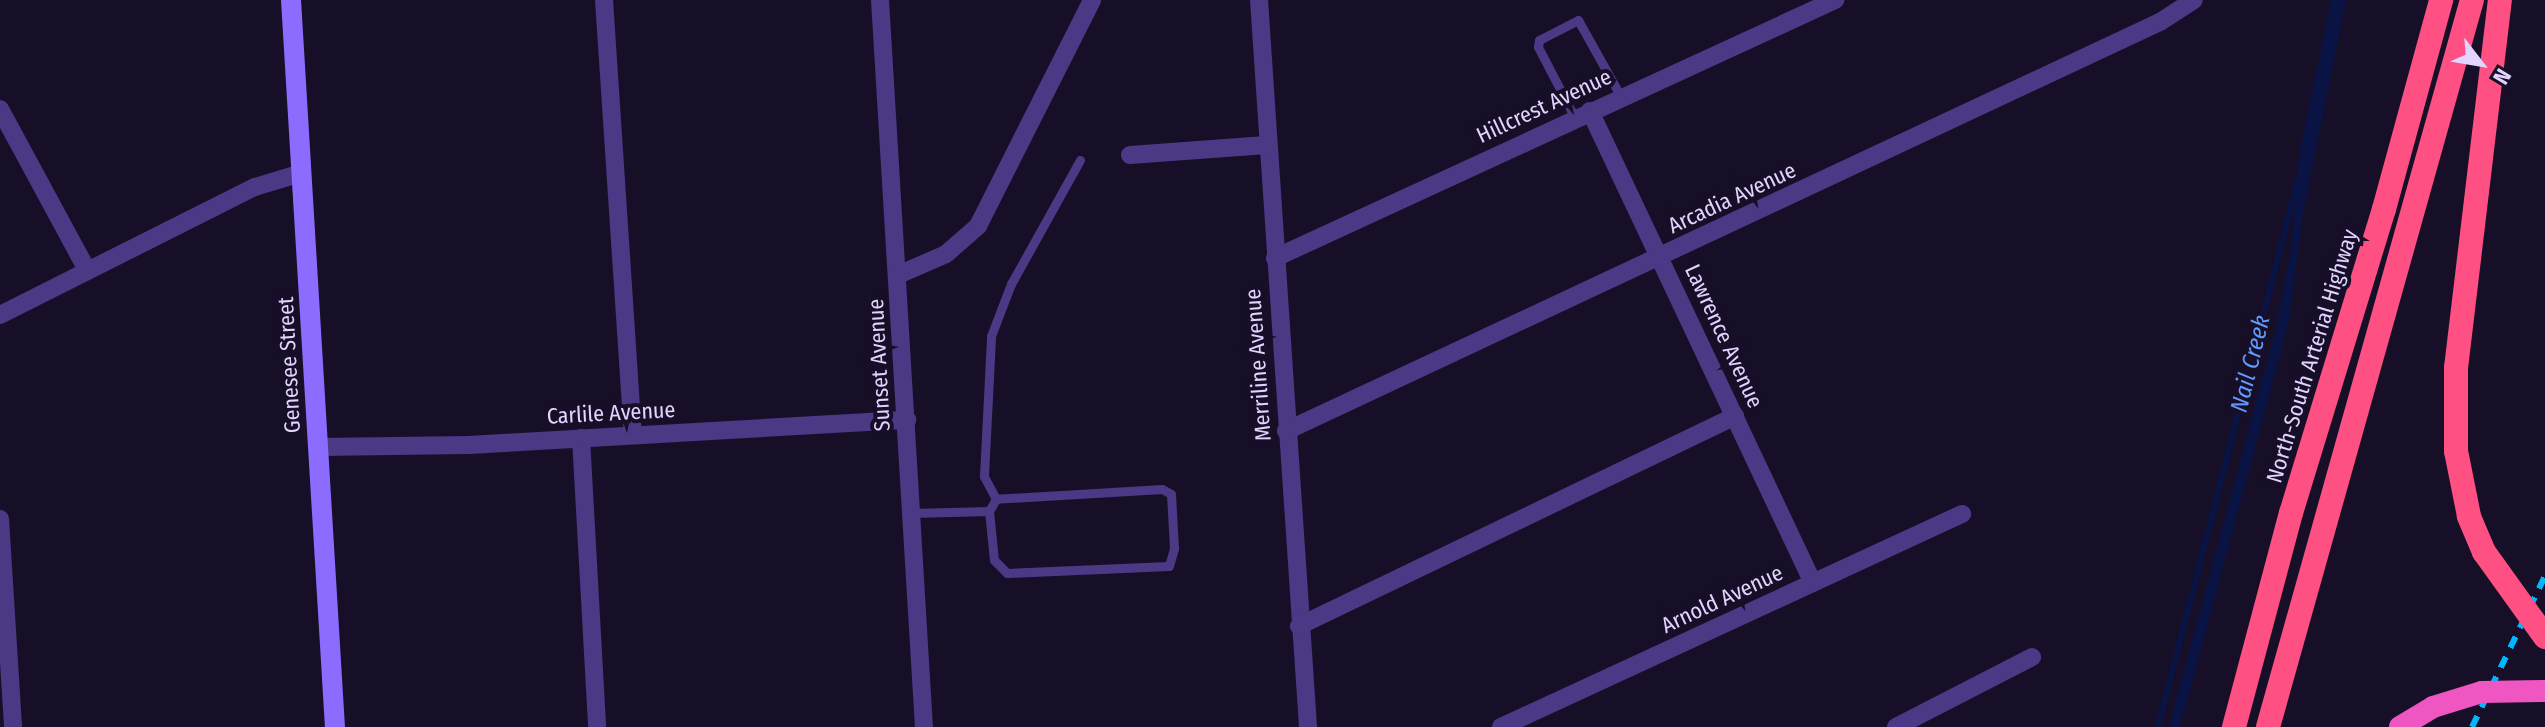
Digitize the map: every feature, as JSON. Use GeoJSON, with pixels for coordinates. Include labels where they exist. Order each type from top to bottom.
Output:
{"type":"FeatureCollection","features":[{"type":"Feature","properties":{"kind":"highway","name":"North-South Arterial Highway"},"geometry":{"type":"LineString","coordinates":[[2234,727],[2441,0]]}},
{"type":"Feature","properties":{"kind":"highway"},"geometry":{"type":"LineString","coordinates":[[2268,727],[2472,0]]}},
{"type":"Feature","properties":{"kind":"highway"},"geometry":{"type":"LineString","coordinates":[[2500,0],[2456,368],[2456,451],[2469,516],[2484,552],[2545,637]]}},
{"type":"Feature","properties":{"kind":"highway"},"geometry":{"type":"LineString","coordinates":[[2219,727],[2264,614]]}},
{"type":"Feature","properties":{"kind":"highway"},"geometry":{"type":"LineString","coordinates":[[2400,727],[2433,707],[2482,692],[2545,691]]}},
{"type":"Feature","properties":{"kind":"main road","name":"Genesee Street"},"geometry":{"type":"LineString","coordinates":[[291,0],[335,727]]}},
{"type":"Feature","properties":{"kind":"street"},"geometry":{"type":"LineString","coordinates":[[604,0],[633,435]]}},
{"type":"Feature","properties":{"kind":"street","name":"Sunset Avenue"},"geometry":{"type":"LineString","coordinates":[[880,0],[924,727]]}},
{"type":"Feature","properties":{"kind":"street"},"geometry":{"type":"LineString","coordinates":[[898,275],[946,254],[978,226],[1092,0]]}},
{"type":"Feature","properties":{"kind":"street","name":"Merriline Avenue"},"geometry":{"type":"LineString","coordinates":[[1259,0],[1308,727]]}},
{"type":"Feature","properties":{"kind":"street","name":"Hillcrest Avenue"},"geometry":{"type":"LineString","coordinates":[[1275,258],[1835,0]]}},
{"type":"Feature","properties":{"kind":"street","name":"Arcadia Avenue"},"geometry":{"type":"LineString","coordinates":[[1286,431],[1660,259],[2160,22],[2176,4],[2194,0]]}},
{"type":"Feature","properties":{"kind":"street"},"geometry":{"type":"LineString","coordinates":[[0,109],[87,270]]}},
{"type":"Feature","properties":{"kind":"street","name":"Lawrence Avenue"},"geometry":{"type":"LineString","coordinates":[[1583,114],[1660,259],[1813,583]]}},
{"type":"Feature","properties":{"kind":"street"},"geometry":{"type":"LineString","coordinates":[[1130,155],[1267,145]]}},
{"type":"Feature","properties":{"kind":"street"},"geometry":{"type":"LineString","coordinates":[[0,315],[255,187],[301,173]]}},
{"type":"Feature","properties":{"kind":"street"},"geometry":{"type":"LineString","coordinates":[[1299,626],[1735,416]]}},
{"type":"Feature","properties":{"kind":"street","name":"Carlile Avenue"},"geometry":{"type":"LineString","coordinates":[[318,447],[581,438],[907,420]]}},
{"type":"Feature","properties":{"kind":"street"},"geometry":{"type":"LineString","coordinates":[[581,438],[597,727]]}},
{"type":"Feature","properties":{"kind":"street","name":"Arnold Avenue"},"geometry":{"type":"LineString","coordinates":[[1501,727],[1962,514]]}},
{"type":"Feature","properties":{"kind":"street"},"geometry":{"type":"LineString","coordinates":[[0,519],[13,727]]}},
{"type":"Feature","properties":{"kind":"street"},"geometry":{"type":"LineString","coordinates":[[1896,727],[2032,657]]}},
{"type":"Feature","properties":{"kind":"lane"},"geometry":{"type":"LineString","coordinates":[[1583,114],[1538,47],[1539,40],[1578,20],[1621,97]]}},
{"type":"Feature","properties":{"kind":"lane"},"geometry":{"type":"LineString","coordinates":[[996,499],[984,476],[991,336],[1011,284],[1080,160]]}},
{"type":"Feature","properties":{"kind":"lane"},"geometry":{"type":"LineString","coordinates":[[1162,489],[1171,494],[1174,548],[1169,566],[1007,573],[994,560],[989,511],[996,499],[1162,489]]}},
{"type":"Feature","properties":{"kind":"lane"},"geometry":{"type":"LineString","coordinates":[[912,513],[989,511]]}},
{"type":"Feature","properties":{"kind":"shaded area"},"geometry":{"type":"Polygon","coordinates":[[[2331,0],[2346,0],[2303,213],[2289,321],[2180,727],[2169,727],[2276,328],[2291,250],[2299,155],[2331,0]]]}},
{"type":"Feature","properties":{"kind":"waterway","name":"Nail Creek"},"geometry":{"type":"LineString","coordinates":[[2158,727],[2298,179]]}},
{"type":"Feature","properties":{"kind":"railway"},"geometry":{"type":"LineString","coordinates":[[2472,727],[2545,576]]}}]}
